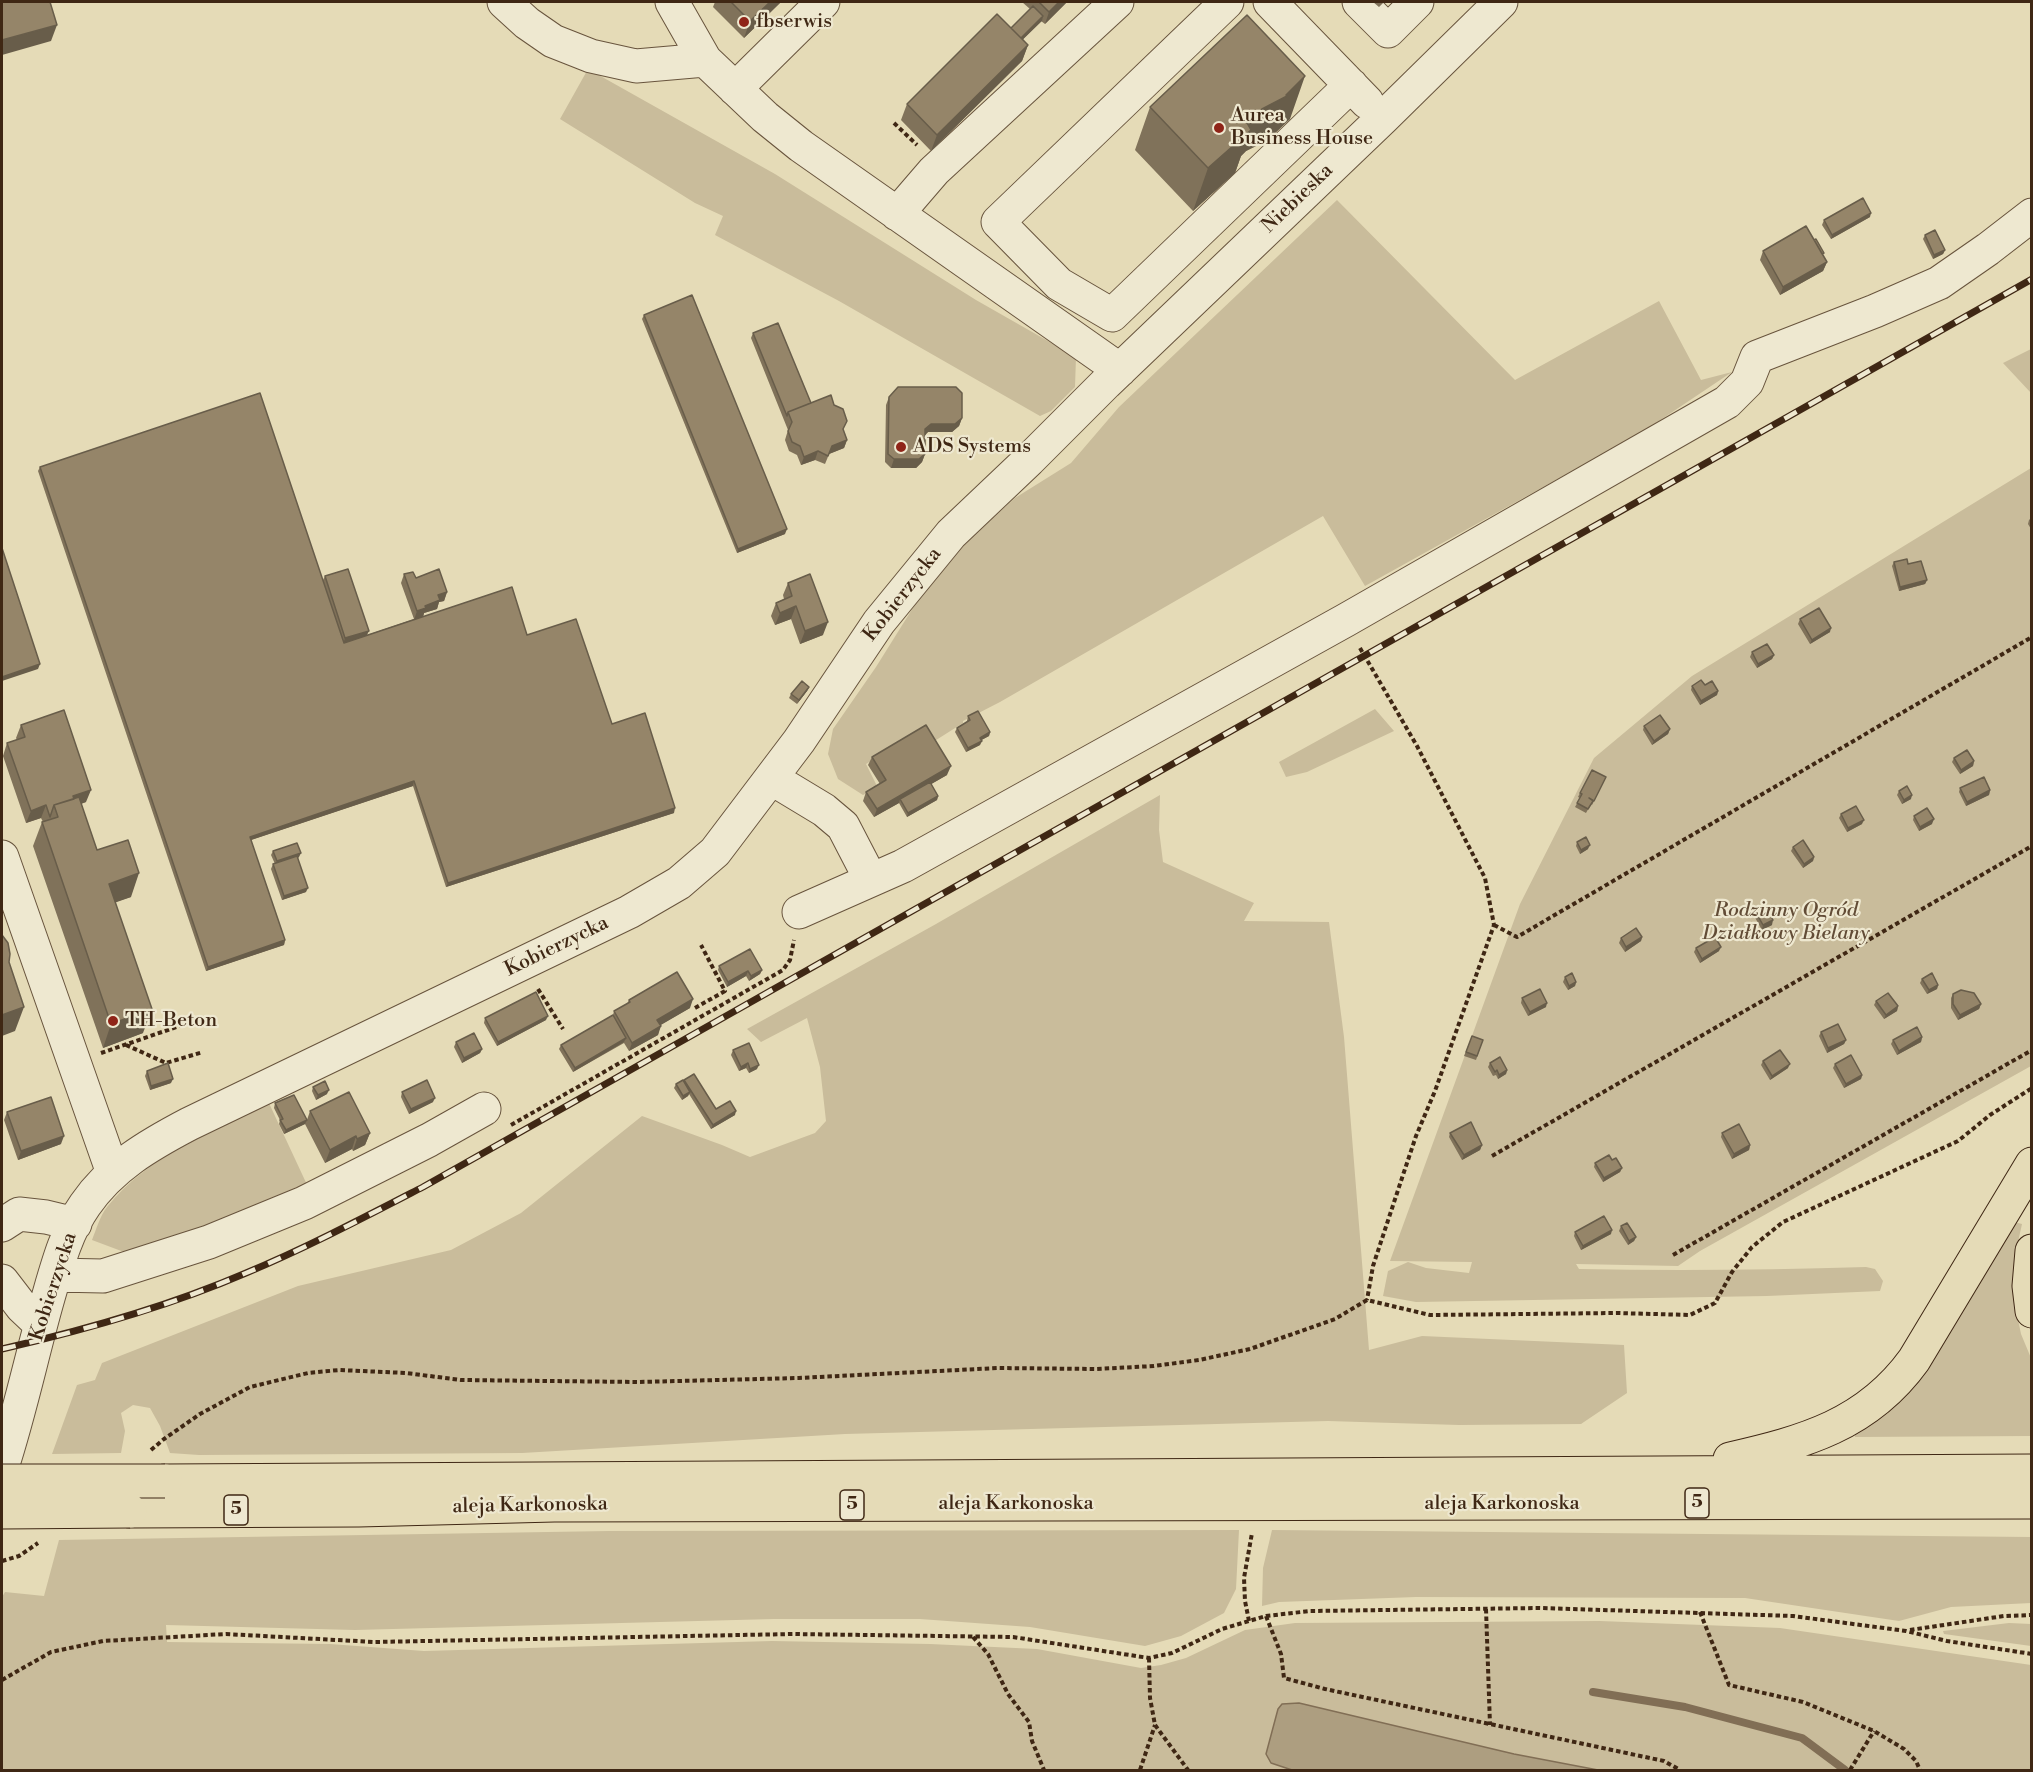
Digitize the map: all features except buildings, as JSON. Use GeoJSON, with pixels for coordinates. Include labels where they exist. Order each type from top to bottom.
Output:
{"type":"FeatureCollection","features":[{"type":"Feature","properties":{"kind":"main road"},"geometry":{"type":"LineString","coordinates":[[1672,1473],[1771,1450],[1817,1435],[1854,1417],[1879,1400],[1898,1382],[1914,1360],[2031,1164]]}},
{"type":"Feature","properties":{"kind":"main road"},"geometry":{"type":"LineString","coordinates":[[2031,1251],[2029,1286],[2031,1311]]}},
{"type":"Feature","properties":{"kind":"main road","name":"aleja Karkonoska"},"geometry":{"type":"LineString","coordinates":[[2,1481],[2031,1471]]}},
{"type":"Feature","properties":{"kind":"main road","name":"aleja Karkonoska"},"geometry":{"type":"LineString","coordinates":[[2,1512],[359,1510],[578,1505],[2031,1502]]}},
{"type":"Feature","properties":{"kind":"street"},"geometry":{"type":"LineString","coordinates":[[504,2],[527,23],[553,41],[591,56],[636,66],[705,60]]}},
{"type":"Feature","properties":{"kind":"street"},"geometry":{"type":"LineString","coordinates":[[672,2],[705,60],[765,117],[801,146],[1120,370]]}},
{"type":"Feature","properties":{"kind":"street"},"geometry":{"type":"LineString","coordinates":[[735,88],[823,2]]}},
{"type":"Feature","properties":{"kind":"street"},"geometry":{"type":"LineString","coordinates":[[897,214],[934,171],[1117,2]]}},
{"type":"Feature","properties":{"kind":"street"},"geometry":{"type":"LineString","coordinates":[[1227,2],[998,222],[1059,284],[1112,315],[1351,85]]}},
{"type":"Feature","properties":{"kind":"street"},"geometry":{"type":"LineString","coordinates":[[1270,2],[1383,118]]}},
{"type":"Feature","properties":{"kind":"street"},"geometry":{"type":"LineString","coordinates":[[1359,2],[1388,31],[1418,2]]}},
{"type":"Feature","properties":{"kind":"street","name":"Niebieska"},"geometry":{"type":"LineString","coordinates":[[1120,370],[1501,2]]}},
{"type":"Feature","properties":{"kind":"street"},"geometry":{"type":"LineString","coordinates":[[799,912],[912,860],[1346,620],[1727,402],[1747,382],[1757,357],[1875,311],[1939,283],[2031,215]]}},
{"type":"Feature","properties":{"kind":"street","name":"Kobierzycka"},"geometry":{"type":"LineString","coordinates":[[2,1467],[40,1324],[66,1241],[84,1206],[113,1173],[146,1147],[189,1124],[608,923],[658,897],[679,883],[715,852],[799,741],[879,622],[928,560],[951,534],[1120,370]]}},
{"type":"Feature","properties":{"kind":"street"},"geometry":{"type":"LineString","coordinates":[[771,778],[824,810],[843,826],[871,880]]}},
{"type":"Feature","properties":{"kind":"street"},"geometry":{"type":"LineString","coordinates":[[2,857],[113,1173]]}},
{"type":"Feature","properties":{"kind":"street"},"geometry":{"type":"LineString","coordinates":[[54,1275],[103,1276],[209,1242],[304,1203],[429,1140],[496,1118]]}},
{"type":"Feature","properties":{"kind":"street"},"geometry":{"type":"LineString","coordinates":[[2,1225],[19,1214],[75,1224]]}},
{"type":"Feature","properties":{"kind":"street"},"geometry":{"type":"LineString","coordinates":[[2,1281],[22,1307],[40,1324]]}},
{"type":"Feature","properties":{"kind":"path"},"geometry":{"type":"LineString","coordinates":[[1494,925],[1517,937],[2031,637]]}},
{"type":"Feature","properties":{"kind":"path"},"geometry":{"type":"LineString","coordinates":[[1367,1300],[1372,1266],[1416,1136],[1435,1091],[1494,925],[1485,878],[1417,746],[1375,672]]}},
{"type":"Feature","properties":{"kind":"path"},"geometry":{"type":"LineString","coordinates":[[1492,1156],[2031,846]]}},
{"type":"Feature","properties":{"kind":"path"},"geometry":{"type":"LineString","coordinates":[[496,1118],[783,970],[790,960],[799,912]]}},
{"type":"Feature","properties":{"kind":"path"},"geometry":{"type":"LineString","coordinates":[[695,1008],[725,991],[701,945]]}},
{"type":"Feature","properties":{"kind":"path"},"geometry":{"type":"LineString","coordinates":[[531,988],[541,992],[563,1029]]}},
{"type":"Feature","properties":{"kind":"path"},"geometry":{"type":"LineString","coordinates":[[74,1062],[194,1021]]}},
{"type":"Feature","properties":{"kind":"path"},"geometry":{"type":"LineString","coordinates":[[125,1044],[166,1063],[203,1052]]}},
{"type":"Feature","properties":{"kind":"path"},"geometry":{"type":"LineString","coordinates":[[1673,1255],[2031,1050]]}},
{"type":"Feature","properties":{"kind":"path"},"geometry":{"type":"LineString","coordinates":[[143,1457],[164,1439],[222,1401],[250,1387],[308,1373],[339,1370],[406,1373],[461,1380],[638,1382],[799,1378],[999,1368],[1096,1369],[1154,1366],[1199,1360],[1250,1349],[1335,1319],[1367,1300],[1430,1315],[1617,1313],[1690,1315],[1715,1303],[1732,1272],[1752,1247],[1783,1222],[1958,1141],[1989,1115],[2031,1088]]}},
{"type":"Feature","properties":{"kind":"path"},"geometry":{"type":"LineString","coordinates":[[1249,1621],[1244,1578],[1252,1528]]}},
{"type":"Feature","properties":{"kind":"path"},"geometry":{"type":"LineString","coordinates":[[2,1561],[19,1556],[46,1538]]}},
{"type":"Feature","properties":{"kind":"path"},"geometry":{"type":"LineString","coordinates":[[2,1680],[51,1652],[103,1641],[155,1637],[226,1634],[374,1642],[793,1634],[972,1636],[1013,1637],[1149,1658],[1173,1653],[1222,1629],[1266,1616],[1310,1611],[1540,1608],[1793,1616],[1906,1631],[1947,1641],[2031,1654]]}},
{"type":"Feature","properties":{"kind":"path"},"geometry":{"type":"LineString","coordinates":[[1486,1609],[1490,1725]]}},
{"type":"Feature","properties":{"kind":"path"},"geometry":{"type":"LineString","coordinates":[[1700,1612],[1729,1685],[1803,1702],[1874,1731],[1904,1749],[1916,1761],[1920,1770]]}},
{"type":"Feature","properties":{"kind":"path"},"geometry":{"type":"LineString","coordinates":[[1906,1631],[2004,1616],[2031,1615]]}},
{"type":"Feature","properties":{"kind":"path"},"geometry":{"type":"LineString","coordinates":[[1266,1616],[1281,1654],[1284,1678],[1325,1689],[1664,1761],[1680,1770]]}},
{"type":"Feature","properties":{"kind":"path"},"geometry":{"type":"LineString","coordinates":[[972,1636],[988,1654],[1008,1694],[1029,1722],[1032,1741],[1044,1770]]}},
{"type":"Feature","properties":{"kind":"path"},"geometry":{"type":"LineString","coordinates":[[1149,1658],[1150,1698],[1155,1725],[1188,1770]]}},
{"type":"Feature","properties":{"kind":"path"},"geometry":{"type":"LineString","coordinates":[[1140,1770],[1155,1725]]}},
{"type":"Feature","properties":{"kind":"path"},"geometry":{"type":"LineString","coordinates":[[1850,1770],[1874,1731]]}},
{"type":"Feature","properties":{"kind":"green space"},"geometry":{"type":"Polygon","coordinates":[[[588,69],[775,174],[976,300],[1076,357],[1075,387],[1051,411],[1040,416],[839,301],[715,235],[723,216],[695,203],[560,119],[588,69]]]}},
{"type":"Feature","properties":{"kind":"green space"},"geometry":{"type":"Polygon","coordinates":[[[1337,200],[1515,380],[1659,301],[1701,380],[1732,372],[1644,431],[1365,586],[1323,516],[963,721],[933,742],[924,729],[866,764],[878,788],[863,795],[838,779],[828,754],[833,729],[876,667],[921,595],[961,547],[1015,498],[1071,463],[1119,407],[1337,200]]]}},
{"type":"Feature","properties":{"kind":"green space"},"geometry":{"type":"Polygon","coordinates":[[[2031,349],[2031,393],[2003,363],[2031,349]]]}},
{"type":"Feature","properties":{"kind":"green space","name":"Rodzinny Ogród Działkowy Bielany"},"geometry":{"type":"Polygon","coordinates":[[[2031,468],[2031,1066],[1700,1251],[1678,1266],[1576,1264],[1579,1269],[1615,1270],[1866,1267],[1875,1269],[1883,1281],[1880,1291],[1767,1296],[1416,1302],[1383,1296],[1388,1271],[1408,1262],[1426,1268],[1469,1273],[1472,1262],[1390,1261],[1520,904],[1594,758],[1692,676],[2031,468]]]}},
{"type":"Feature","properties":{"kind":"green space"},"geometry":{"type":"Polygon","coordinates":[[[1375,709],[1394,731],[1307,772],[1286,777],[1279,762],[1375,709]]]}},
{"type":"Feature","properties":{"kind":"green space"},"geometry":{"type":"Polygon","coordinates":[[[1160,795],[1159,830],[1163,862],[1254,903],[1244,921],[1329,922],[1344,1037],[1369,1350],[1422,1336],[1624,1345],[1627,1393],[1581,1424],[1459,1425],[1328,1421],[845,1434],[522,1453],[199,1455],[170,1453],[160,1426],[150,1408],[133,1405],[121,1413],[125,1431],[121,1453],[52,1454],[77,1385],[95,1380],[102,1363],[298,1286],[451,1250],[521,1213],[642,1116],[750,1157],[815,1133],[826,1121],[820,1067],[807,1018],[761,1042],[747,1029],[936,924],[1160,795]]]}},
{"type":"Feature","properties":{"kind":"green space"},"geometry":{"type":"Polygon","coordinates":[[[268,1101],[309,1189],[257,1213],[124,1252],[92,1240],[107,1207],[142,1173],[203,1134],[268,1101]]]}},
{"type":"Feature","properties":{"kind":"green space"},"geometry":{"type":"Polygon","coordinates":[[[2014,1222],[2022,1224],[2016,1251],[2015,1305],[2021,1334],[2031,1358],[2031,1436],[1855,1437],[1855,1433],[2014,1222]]]}},
{"type":"Feature","properties":{"kind":"green space"},"geometry":{"type":"Polygon","coordinates":[[[1239,1530],[1236,1589],[1224,1613],[1181,1636],[1145,1646],[1030,1627],[920,1619],[774,1619],[355,1630],[166,1625],[167,1642],[330,1644],[424,1651],[772,1641],[930,1644],[1037,1649],[1141,1668],[1186,1658],[1245,1630],[1295,1623],[1600,1621],[1780,1628],[2031,1665],[2031,1770],[2,1770],[2,1597],[5,1592],[44,1596],[59,1540],[609,1531],[1239,1530]]]}},
{"type":"Feature","properties":{"kind":"green space"},"geometry":{"type":"Polygon","coordinates":[[[1272,1530],[2031,1537],[2031,1603],[1951,1607],[1899,1621],[1745,1598],[1416,1597],[1279,1602],[1262,1606],[1263,1568],[1272,1530]]]}},
{"type":"Feature","properties":{"kind":"green space"},"geometry":{"type":"Polygon","coordinates":[[[2009,1623],[2031,1624],[2031,1646],[1944,1634],[1943,1631],[2009,1623]]]}},
{"type":"Feature","properties":{"kind":"shaded area"},"geometry":{"type":"Polygon","coordinates":[[[1299,1703],[1514,1754],[1598,1770],[1292,1770],[1271,1763],[1266,1754],[1278,1709],[1282,1704],[1299,1703]]]}},
{"type":"Feature","properties":{"kind":"waterway"},"geometry":{"type":"LineString","coordinates":[[1593,1692],[1685,1707],[1802,1738],[1845,1770]]}},
{"type":"Feature","properties":{"kind":"railway"},"geometry":{"type":"LineString","coordinates":[[2,1349],[126,1317],[186,1297],[313,1243],[423,1187],[2032,279]]}},
{"type":"Feature","properties":{"kind":"place","name":"fbserwis"},"geometry":{"type":"Point","coordinates":[744,22]}},
{"type":"Feature","properties":{"kind":"place","name":"Aurea Business House"},"geometry":{"type":"Point","coordinates":[1219,128]}},
{"type":"Feature","properties":{"kind":"place","name":"ADS Systems"},"geometry":{"type":"Point","coordinates":[901,447]}},
{"type":"Feature","properties":{"kind":"place","name":"TH-Beton"},"geometry":{"type":"Point","coordinates":[113,1021]}}]}
